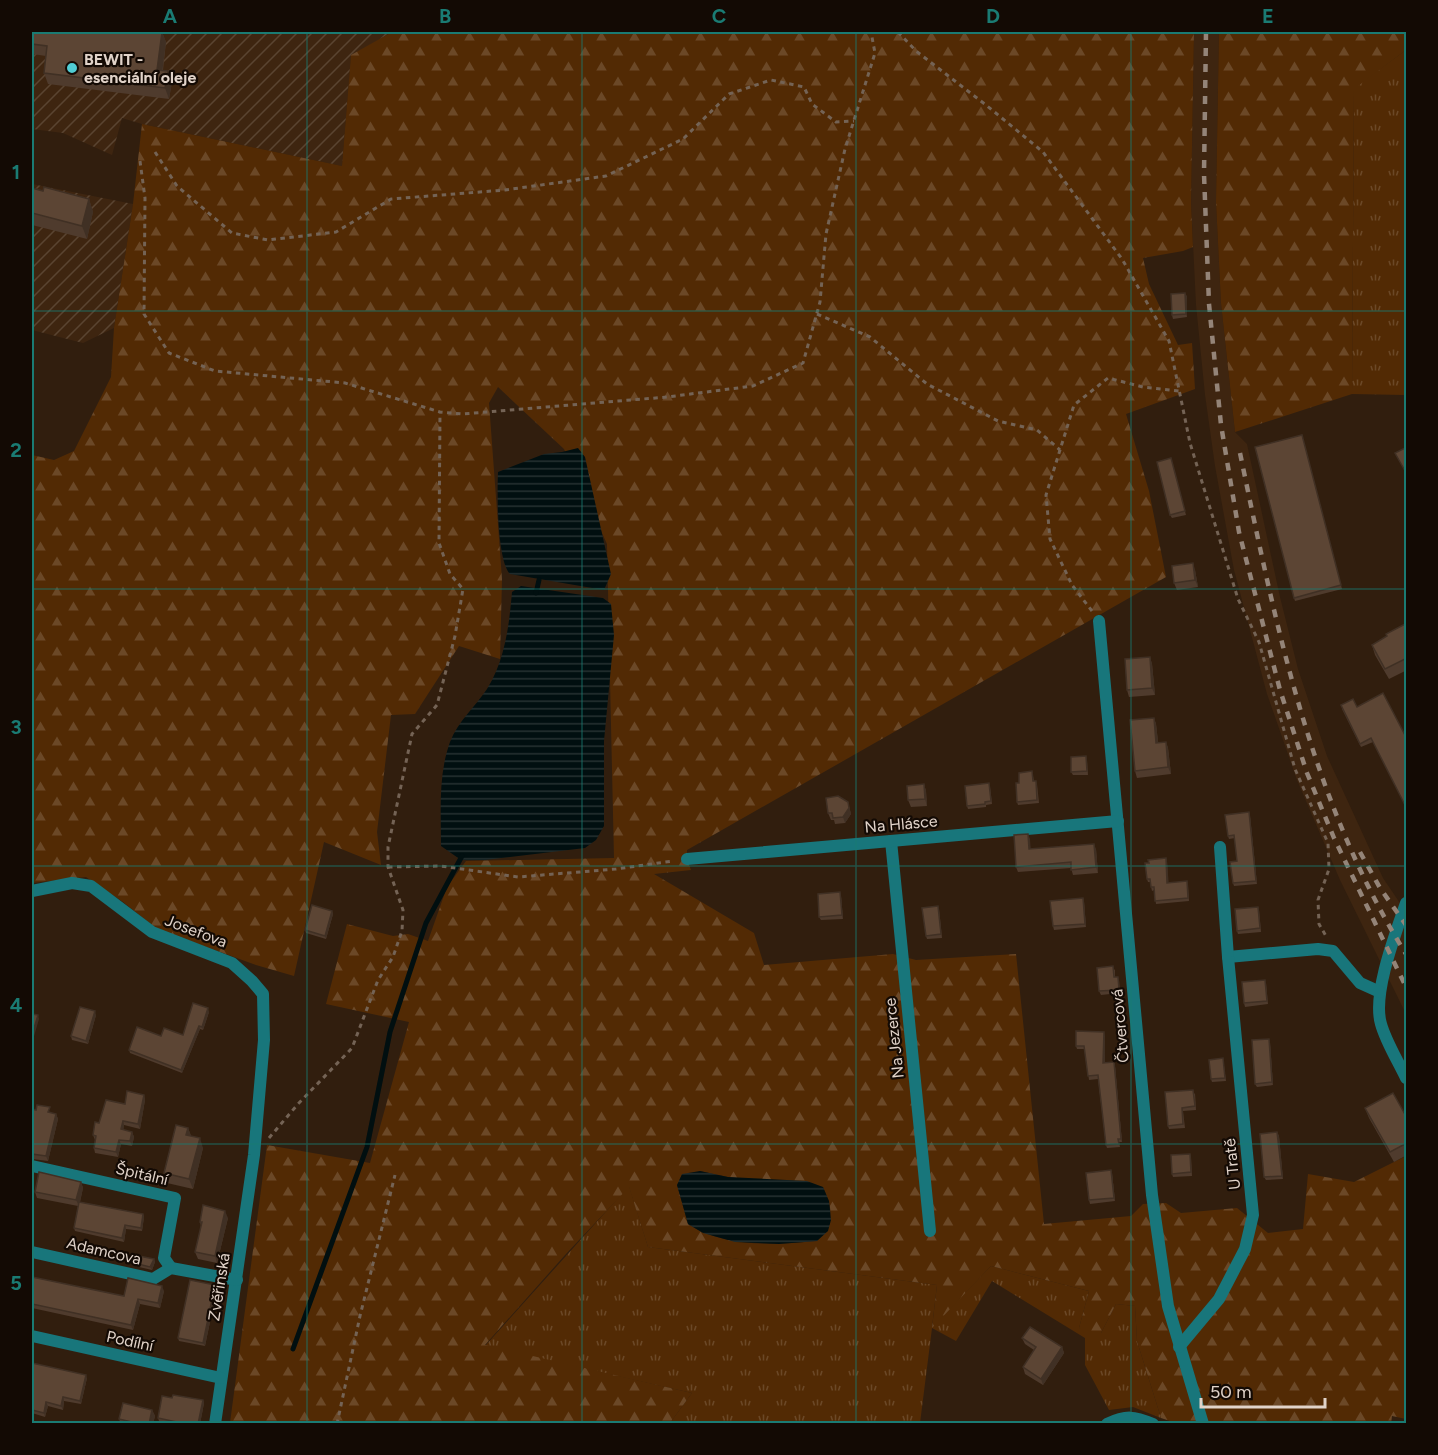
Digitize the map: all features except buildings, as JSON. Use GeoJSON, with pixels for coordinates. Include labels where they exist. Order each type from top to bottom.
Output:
{"type":"FeatureCollection","features":[{"type":"Feature","properties":{"kind":"street","name":"Čtvercová"},"geometry":{"type":"LineString","coordinates":[[1099,621],[1152,1195],[1168,1306],[1203,1424]]}},
{"type":"Feature","properties":{"kind":"street","name":"Na Hlásce"},"geometry":{"type":"LineString","coordinates":[[687,859],[1118,820]]}},
{"type":"Feature","properties":{"kind":"street","name":"Na Jezerce"},"geometry":{"type":"LineString","coordinates":[[891,841],[930,1231]]}},
{"type":"Feature","properties":{"kind":"street","name":"U Tratě"},"geometry":{"type":"LineString","coordinates":[[1179,1347],[1219,1299],[1245,1249],[1253,1215],[1228,957],[1220,847]]}},
{"type":"Feature","properties":{"kind":"street","name":"Josefova"},"geometry":{"type":"LineString","coordinates":[[32,891],[72,883],[91,886],[152,932],[232,963],[252,981],[262,994],[263,1028],[254,1155]]}},
{"type":"Feature","properties":{"kind":"street"},"geometry":{"type":"LineString","coordinates":[[1407,903],[1390,954],[1378,1007],[1381,1024],[1407,1078]]}},
{"type":"Feature","properties":{"kind":"street"},"geometry":{"type":"LineString","coordinates":[[1228,957],[1318,949],[1333,951],[1360,983],[1380,992]]}},
{"type":"Feature","properties":{"kind":"street","name":"Zvěřinská"},"geometry":{"type":"LineString","coordinates":[[215,1424],[254,1155]]}},
{"type":"Feature","properties":{"kind":"street","name":"Špitální"},"geometry":{"type":"LineString","coordinates":[[32,1166],[175,1198],[164,1258],[171,1268]]}},
{"type":"Feature","properties":{"kind":"street","name":"Adamcova"},"geometry":{"type":"LineString","coordinates":[[32,1252],[153,1279],[171,1268],[237,1280]]}},
{"type":"Feature","properties":{"kind":"street","name":"Podílní"},"geometry":{"type":"LineString","coordinates":[[32,1336],[221,1378]]}},
{"type":"Feature","properties":{"kind":"street"},"geometry":{"type":"LineString","coordinates":[[1107,1424],[1120,1417],[1137,1417],[1153,1424]]}},
{"type":"Feature","properties":{"kind":"path"},"geometry":{"type":"LineString","coordinates":[[140,161],[145,198],[144,314],[169,353],[215,371],[345,382],[440,412],[462,414],[667,398],[753,386],[803,363],[820,302],[826,234],[846,149],[875,53],[871,32]]}},
{"type":"Feature","properties":{"kind":"path"},"geometry":{"type":"LineString","coordinates":[[898,32],[916,51],[1043,152],[1122,259],[1169,342],[1190,443],[1238,599],[1259,642],[1295,769],[1328,843],[1329,869],[1318,900],[1319,924],[1333,951]]}},
{"type":"Feature","properties":{"kind":"path"},"geometry":{"type":"LineString","coordinates":[[155,152],[177,186],[232,233],[268,240],[336,232],[391,199],[505,190],[606,176],[683,139],[729,94],[771,80],[804,87],[812,104],[836,122],[854,121]]}},
{"type":"Feature","properties":{"kind":"path"},"geometry":{"type":"LineString","coordinates":[[817,314],[870,337],[927,384],[998,421],[1037,430],[1060,450]]}},
{"type":"Feature","properties":{"kind":"path"},"geometry":{"type":"LineString","coordinates":[[1099,621],[1072,585],[1050,539],[1046,495],[1074,405],[1108,378],[1143,387],[1179,391]]}},
{"type":"Feature","properties":{"kind":"path"},"geometry":{"type":"LineString","coordinates":[[254,1155],[298,1104],[352,1048],[378,981],[393,957],[402,931],[404,910],[388,867],[388,847],[412,734],[437,705],[455,636],[463,589],[450,573],[439,543],[440,412]]}},
{"type":"Feature","properties":{"kind":"path"},"geometry":{"type":"LineString","coordinates":[[388,867],[441,866],[518,877],[616,869],[687,859]]}},
{"type":"Feature","properties":{"kind":"path"},"geometry":{"type":"LineString","coordinates":[[337,1424],[360,1316],[395,1175]]}},
{"type":"Feature","properties":{"kind":"shaded area"},"geometry":{"type":"Polygon","coordinates":[[[32,32],[392,32],[351,56],[342,166],[122,118],[112,155],[63,133],[32,129],[32,32]]]}},
{"type":"Feature","properties":{"kind":"shaded area"},"geometry":{"type":"Polygon","coordinates":[[[1194,32],[1219,32],[1216,202],[1221,303],[1235,432],[1247,444],[1298,669],[1327,756],[1383,878],[1406,912],[1406,1014],[1340,880],[1297,780],[1267,694],[1234,570],[1215,466],[1196,305],[1191,203],[1194,32]]]}},
{"type":"Feature","properties":{"kind":"shaded area"},"geometry":{"type":"Polygon","coordinates":[[[32,184],[133,204],[114,328],[83,343],[32,330],[32,184]]]}},
{"type":"Feature","properties":{"kind":"shaded area"},"geometry":{"type":"Polygon","coordinates":[[[578,448],[585,457],[611,574],[604,590],[510,574],[502,555],[498,472],[544,454],[578,448]]]}},
{"type":"Feature","properties":{"kind":"shaded area"},"geometry":{"type":"Polygon","coordinates":[[[521,586],[603,598],[611,604],[614,635],[604,741],[604,826],[596,840],[585,848],[485,860],[461,860],[441,846],[441,793],[446,755],[457,727],[493,678],[505,642],[512,592],[521,586]]]}},
{"type":"Feature","properties":{"kind":"shaded area"},"geometry":{"type":"Polygon","coordinates":[[[700,1171],[728,1177],[807,1181],[823,1187],[829,1201],[831,1220],[828,1231],[817,1241],[779,1244],[735,1242],[703,1233],[688,1224],[677,1185],[682,1174],[700,1171]]]}},
{"type":"Feature","properties":{"kind":"green space"},"geometry":{"type":"Polygon","coordinates":[[[392,32],[1194,32],[1191,203],[1193,247],[1143,258],[1149,284],[1178,345],[1192,343],[1195,389],[1126,414],[1149,491],[1166,577],[687,850],[691,870],[654,874],[754,933],[764,965],[893,954],[916,960],[1016,954],[1044,1224],[1131,1216],[1143,1204],[1166,1203],[1181,1213],[1237,1208],[1268,1233],[1303,1229],[1308,1174],[1354,1182],[1406,1156],[1406,1419],[1392,1416],[1391,1424],[1176,1423],[1161,1418],[1137,1341],[1135,1306],[1116,1304],[1101,1333],[1090,1336],[1079,1328],[1089,1291],[991,1266],[932,1328],[937,1285],[648,1247],[629,1187],[485,1345],[692,1393],[670,1423],[230,1423],[267,1145],[370,1163],[409,1022],[326,1004],[347,924],[393,936],[408,934],[428,941],[447,887],[466,861],[614,858],[607,544],[564,449],[498,387],[489,403],[502,579],[500,659],[459,646],[415,714],[391,715],[377,832],[381,865],[324,842],[294,976],[256,965],[157,929],[86,877],[32,883],[32,455],[54,460],[74,451],[111,377],[114,328],[133,204],[142,124],[342,166],[351,55],[392,32]],[[700,1171],[677,1185],[688,1224],[718,1237],[767,1244],[817,1241],[829,1221],[829,1204],[823,1187],[728,1177],[700,1171]]]}},
{"type":"Feature","properties":{"kind":"green space"},"geometry":{"type":"Polygon","coordinates":[[[1219,32],[1406,32],[1406,50],[1354,89],[1352,394],[1235,432],[1221,303],[1216,202],[1219,32]]]}},
{"type":"Feature","properties":{"kind":"green space"},"geometry":{"type":"Polygon","coordinates":[[[1406,50],[1406,395],[1352,394],[1354,88],[1406,50]]]}},
{"type":"Feature","properties":{"kind":"green space"},"geometry":{"type":"Polygon","coordinates":[[[629,1186],[648,1247],[937,1285],[932,1327],[991,1266],[1089,1291],[1079,1328],[1101,1333],[1116,1304],[1135,1306],[1137,1341],[1161,1418],[1133,1407],[1109,1410],[1085,1365],[1085,1338],[992,1281],[956,1341],[932,1328],[920,1423],[670,1423],[692,1393],[485,1346],[629,1186]]]}},
{"type":"Feature","properties":{"kind":"waterway"},"geometry":{"type":"LineString","coordinates":[[536,593],[539,580]]}},
{"type":"Feature","properties":{"kind":"waterway"},"geometry":{"type":"LineString","coordinates":[[293,1349],[367,1147],[390,1032],[426,923],[462,856]]}},
{"type":"Feature","properties":{"kind":"railway"},"geometry":{"type":"LineString","coordinates":[[1206,32],[1204,174],[1209,304],[1221,425],[1239,532],[1280,690],[1307,773],[1334,838],[1406,987]]}},
{"type":"Feature","properties":{"kind":"railway"},"geometry":{"type":"LineString","coordinates":[[1240,453],[1283,647],[1321,774],[1345,836],[1373,896],[1406,954]]}},
{"type":"Feature","properties":{"kind":"railway"},"geometry":{"type":"LineString","coordinates":[[1360,852],[1380,888],[1406,925]]}},
{"type":"Feature","properties":{"kind":"place","name":"BEWIT - esenciální oleje"},"geometry":{"type":"Point","coordinates":[72,68]}}]}
